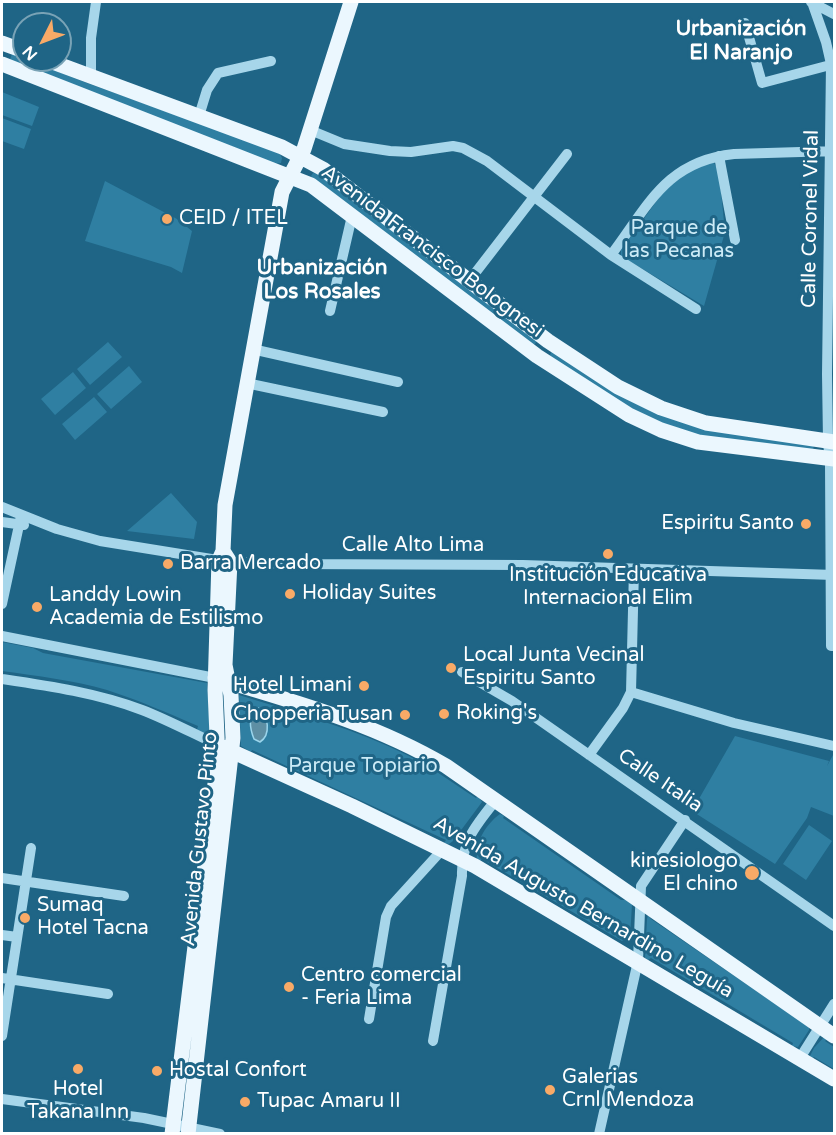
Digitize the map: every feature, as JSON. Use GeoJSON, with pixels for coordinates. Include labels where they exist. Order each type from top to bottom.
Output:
{"type":"FeatureCollection","features":[{"type":"Feature","properties":{"kind":"main road","name":"Avenida Gustavo Pinto"},"geometry":{"type":"LineString","coordinates":[[173,1129],[218,759],[222,680],[225,505],[282,192],[300,157],[310,130],[351,2]]}},
{"type":"Feature","properties":{"kind":"main road","name":"Avenida Francisco Bolognesi"},"geometry":{"type":"LineString","coordinates":[[2,64],[311,185],[537,357],[629,416],[679,437],[707,443],[832,459]]}},
{"type":"Feature","properties":{"kind":"main road","name":"Avenida Francisco Bolognesi"},"geometry":{"type":"LineString","coordinates":[[72,70],[282,147],[323,169],[548,341],[618,387],[661,408],[706,423],[831,441]]}},
{"type":"Feature","properties":{"kind":"main road"},"geometry":{"type":"LineString","coordinates":[[537,357],[548,341]]}},
{"type":"Feature","properties":{"kind":"main road","name":"Avenida Gustavo Pinto"},"geometry":{"type":"LineString","coordinates":[[189,1131],[232,752],[231,695],[222,680]]}},
{"type":"Feature","properties":{"kind":"main road","name":"Avenida Augusto Bernardino Leguía"},"geometry":{"type":"LineString","coordinates":[[222,680],[333,714],[379,731],[419,750],[496,800],[834,1036]]}},
{"type":"Feature","properties":{"kind":"main road","name":"Avenida Augusto Bernardino Leguía"},"geometry":{"type":"LineString","coordinates":[[218,745],[461,858],[834,1079]]}},
{"type":"Feature","properties":{"kind":"street"},"geometry":{"type":"LineString","coordinates":[[91,77],[91,38],[96,2]]}},
{"type":"Feature","properties":{"kind":"street"},"geometry":{"type":"LineString","coordinates":[[812,2],[834,14]]}},
{"type":"Feature","properties":{"kind":"street","name":"Calle Coronel Vidal"},"geometry":{"type":"LineString","coordinates":[[812,2],[833,64],[831,374],[833,646]]}},
{"type":"Feature","properties":{"kind":"street"},"geometry":{"type":"LineString","coordinates":[[745,23],[762,83],[833,64]]}},
{"type":"Feature","properties":{"kind":"street"},"geometry":{"type":"LineString","coordinates":[[200,116],[207,90],[218,73],[271,61]]}},
{"type":"Feature","properties":{"kind":"street"},"geometry":{"type":"LineString","coordinates":[[310,130],[344,144],[390,151],[411,152],[453,146],[463,148],[487,161],[611,255],[696,309]]}},
{"type":"Feature","properties":{"kind":"street"},"geometry":{"type":"LineString","coordinates":[[611,255],[667,181],[696,162],[719,156],[833,151]]}},
{"type":"Feature","properties":{"kind":"street"},"geometry":{"type":"LineString","coordinates":[[469,281],[567,154]]}},
{"type":"Feature","properties":{"kind":"street"},"geometry":{"type":"LineString","coordinates":[[719,156],[735,240]]}},
{"type":"Feature","properties":{"kind":"street"},"geometry":{"type":"LineString","coordinates":[[330,311],[352,216]]}},
{"type":"Feature","properties":{"kind":"street"},"geometry":{"type":"LineString","coordinates":[[252,350],[398,382]]}},
{"type":"Feature","properties":{"kind":"street"},"geometry":{"type":"LineString","coordinates":[[246,382],[383,412]]}},
{"type":"Feature","properties":{"kind":"street","name":"Calle Alto Lima"},"geometry":{"type":"LineString","coordinates":[[2,507],[20,520],[134,548],[291,564],[523,565],[833,575]]}},
{"type":"Feature","properties":{"kind":"street"},"geometry":{"type":"LineString","coordinates":[[2,522],[20,520],[2,604]]}},
{"type":"Feature","properties":{"kind":"street"},"geometry":{"type":"LineString","coordinates":[[589,755],[623,708],[631,692],[634,569]]}},
{"type":"Feature","properties":{"kind":"street","name":"Avenida Augusto Bernardino Leguía"},"geometry":{"type":"LineString","coordinates":[[2,636],[222,680]]}},
{"type":"Feature","properties":{"kind":"street","name":"Calle Italia"},"geometry":{"type":"LineString","coordinates":[[462,672],[512,701],[686,820],[834,926]]}},
{"type":"Feature","properties":{"kind":"street","name":"Avenida Augusto Bernardino Leguía"},"geometry":{"type":"LineString","coordinates":[[2,679],[102,698],[149,714],[218,745]]}},
{"type":"Feature","properties":{"kind":"street"},"geometry":{"type":"LineString","coordinates":[[631,692],[734,723],[834,746]]}},
{"type":"Feature","properties":{"kind":"street"},"geometry":{"type":"LineString","coordinates":[[433,1041],[462,876],[461,858],[466,842],[496,800]]}},
{"type":"Feature","properties":{"kind":"street"},"geometry":{"type":"LineString","coordinates":[[599,1134],[638,961],[641,886],[686,820]]}},
{"type":"Feature","properties":{"kind":"street"},"geometry":{"type":"LineString","coordinates":[[2,1035],[6,978],[17,937],[31,848]]}},
{"type":"Feature","properties":{"kind":"street"},"geometry":{"type":"LineString","coordinates":[[369,1020],[386,917],[391,906],[442,850]]}},
{"type":"Feature","properties":{"kind":"street"},"geometry":{"type":"LineString","coordinates":[[2,878],[124,896]]}},
{"type":"Feature","properties":{"kind":"street"},"geometry":{"type":"LineString","coordinates":[[2,935],[17,937]]}},
{"type":"Feature","properties":{"kind":"street"},"geometry":{"type":"LineString","coordinates":[[6,978],[108,994]]}},
{"type":"Feature","properties":{"kind":"street"},"geometry":{"type":"LineString","coordinates":[[800,1058],[834,1004]]}},
{"type":"Feature","properties":{"kind":"street"},"geometry":{"type":"LineString","coordinates":[[2,1099],[144,1118],[173,1129],[220,1134]]}},
{"type":"Feature","properties":{"kind":"green space"},"geometry":{"type":"Polygon","coordinates":[[[35,72],[59,72],[279,152],[282,158],[281,163],[274,164],[35,72]]]}},
{"type":"Feature","properties":{"kind":"green space"},"geometry":{"type":"Polygon","coordinates":[[[2,92],[39,107],[32,126],[2,115],[2,92]]]}},
{"type":"Feature","properties":{"kind":"green space"},"geometry":{"type":"Polygon","coordinates":[[[2,118],[31,129],[24,149],[2,141],[2,118]]]}},
{"type":"Feature","properties":{"kind":"green space","name":"Parque de las Pecanas"},"geometry":{"type":"Polygon","coordinates":[[[707,161],[714,163],[719,171],[725,232],[704,306],[621,256],[621,250],[669,184],[707,161]]]}},
{"type":"Feature","properties":{"kind":"green space"},"geometry":{"type":"Polygon","coordinates":[[[313,173],[319,174],[537,340],[535,344],[529,345],[314,181],[311,176],[313,173]]]}},
{"type":"Feature","properties":{"kind":"green space"},"geometry":{"type":"Polygon","coordinates":[[[105,181],[177,219],[192,231],[182,273],[171,267],[85,241],[105,181]]]}},
{"type":"Feature","properties":{"kind":"green space"},"geometry":{"type":"Polygon","coordinates":[[[108,342],[122,357],[90,385],[77,369],[108,342]]]}},
{"type":"Feature","properties":{"kind":"green space"},"geometry":{"type":"Polygon","coordinates":[[[552,351],[636,400],[814,445],[813,450],[707,440],[665,429],[553,360],[550,355],[552,351]]]}},
{"type":"Feature","properties":{"kind":"green space"},"geometry":{"type":"Polygon","coordinates":[[[129,366],[142,382],[111,409],[97,394],[129,366]]]}},
{"type":"Feature","properties":{"kind":"green space"},"geometry":{"type":"Polygon","coordinates":[[[73,372],[86,388],[55,415],[41,399],[73,372]]]}},
{"type":"Feature","properties":{"kind":"green space"},"geometry":{"type":"Polygon","coordinates":[[[94,397],[107,412],[75,440],[62,424],[94,397]]]}},
{"type":"Feature","properties":{"kind":"green space"},"geometry":{"type":"Polygon","coordinates":[[[171,493],[197,522],[194,539],[127,531],[171,493]]]}},
{"type":"Feature","properties":{"kind":"green space"},"geometry":{"type":"Polygon","coordinates":[[[2,642],[33,648],[43,653],[207,683],[210,733],[208,735],[197,730],[198,726],[107,690],[68,681],[2,671],[2,642]]]}},
{"type":"Feature","properties":{"kind":"green space","name":"Parque Topiario"},"geometry":{"type":"Polygon","coordinates":[[[239,695],[326,722],[389,746],[426,766],[476,798],[478,796],[482,802],[453,841],[449,844],[444,843],[446,840],[241,746],[239,695]]]}},
{"type":"Feature","properties":{"kind":"green space"},"geometry":{"type":"Polygon","coordinates":[[[735,736],[829,761],[827,766],[834,756],[834,816],[811,807],[807,818],[775,864],[692,811],[735,736]]]}},
{"type":"Feature","properties":{"kind":"green space"},"geometry":{"type":"Polygon","coordinates":[[[500,814],[621,900],[632,904],[630,938],[622,941],[482,859],[477,860],[482,834],[500,814]]]}},
{"type":"Feature","properties":{"kind":"green space"},"geometry":{"type":"Polygon","coordinates":[[[809,825],[832,841],[806,880],[783,864],[809,825]]]}},
{"type":"Feature","properties":{"kind":"green space"},"geometry":{"type":"Polygon","coordinates":[[[648,915],[809,1027],[798,1047],[792,1046],[793,1043],[651,958],[648,960],[645,958],[648,915]]]}},
{"type":"Feature","properties":{"kind":"green space"},"geometry":{"type":"Polygon","coordinates":[[[824,1037],[827,1039],[825,1041],[834,1047],[834,1069],[810,1056],[824,1037]]]}},
{"type":"Feature","properties":{"kind":"shaded area"},"geometry":{"type":"Polygon","coordinates":[[[258,708],[262,711],[267,725],[266,735],[260,742],[254,739],[251,726],[252,714],[258,708]]]}},
{"type":"Feature","properties":{"kind":"place","name":"CEID / ITEL"},"geometry":{"type":"Point","coordinates":[167,219]}},
{"type":"Feature","properties":{"kind":"place","name":"Espiritu Santo"},"geometry":{"type":"Point","coordinates":[806,524]}},
{"type":"Feature","properties":{"kind":"place","name":"Institución Educativa Internacional Elim"},"geometry":{"type":"Point","coordinates":[608,554]}},
{"type":"Feature","properties":{"kind":"place","name":"Barra Mercado"},"geometry":{"type":"Point","coordinates":[168,564]}},
{"type":"Feature","properties":{"kind":"place","name":"Holiday Suites"},"geometry":{"type":"Point","coordinates":[290,594]}},
{"type":"Feature","properties":{"kind":"place","name":"Landdy Lowin Academia de Estilismo"},"geometry":{"type":"Point","coordinates":[37,607]}},
{"type":"Feature","properties":{"kind":"place","name":"Local Junta Vecinal Espiritu Santo"},"geometry":{"type":"Point","coordinates":[451,668]}},
{"type":"Feature","properties":{"kind":"place","name":"Hotel Limani"},"geometry":{"type":"Point","coordinates":[364,686]}},
{"type":"Feature","properties":{"kind":"place","name":"Roking's"},"geometry":{"type":"Point","coordinates":[444,714]}},
{"type":"Feature","properties":{"kind":"place","name":"Chopperia Tusan"},"geometry":{"type":"Point","coordinates":[405,715]}},
{"type":"Feature","properties":{"kind":"place","name":"kinesiologo El chino"},"geometry":{"type":"Point","coordinates":[752,873]}},
{"type":"Feature","properties":{"kind":"place","name":"Sumaq Hotel Tacna"},"geometry":{"type":"Point","coordinates":[25,918]}},
{"type":"Feature","properties":{"kind":"place","name":"Centro comercial - Feria Lima"},"geometry":{"type":"Point","coordinates":[289,987]}},
{"type":"Feature","properties":{"kind":"place","name":"Hotel Takana Inn"},"geometry":{"type":"Point","coordinates":[78,1069]}},
{"type":"Feature","properties":{"kind":"place","name":"Hostal Confort"},"geometry":{"type":"Point","coordinates":[157,1071]}},
{"type":"Feature","properties":{"kind":"place","name":"Galerias Crnl Mendoza"},"geometry":{"type":"Point","coordinates":[550,1090]}},
{"type":"Feature","properties":{"kind":"place","name":"Tupac Amaru II"},"geometry":{"type":"Point","coordinates":[245,1102]}},
{"type":"Feature","properties":{"kind":"district","name":"Urbanización El Naranjo"},"geometry":{"type":"Point","coordinates":[741,41]}},
{"type":"Feature","properties":{"kind":"district","name":"Urbanización Los Rosales"},"geometry":{"type":"Point","coordinates":[322,280]}}]}
